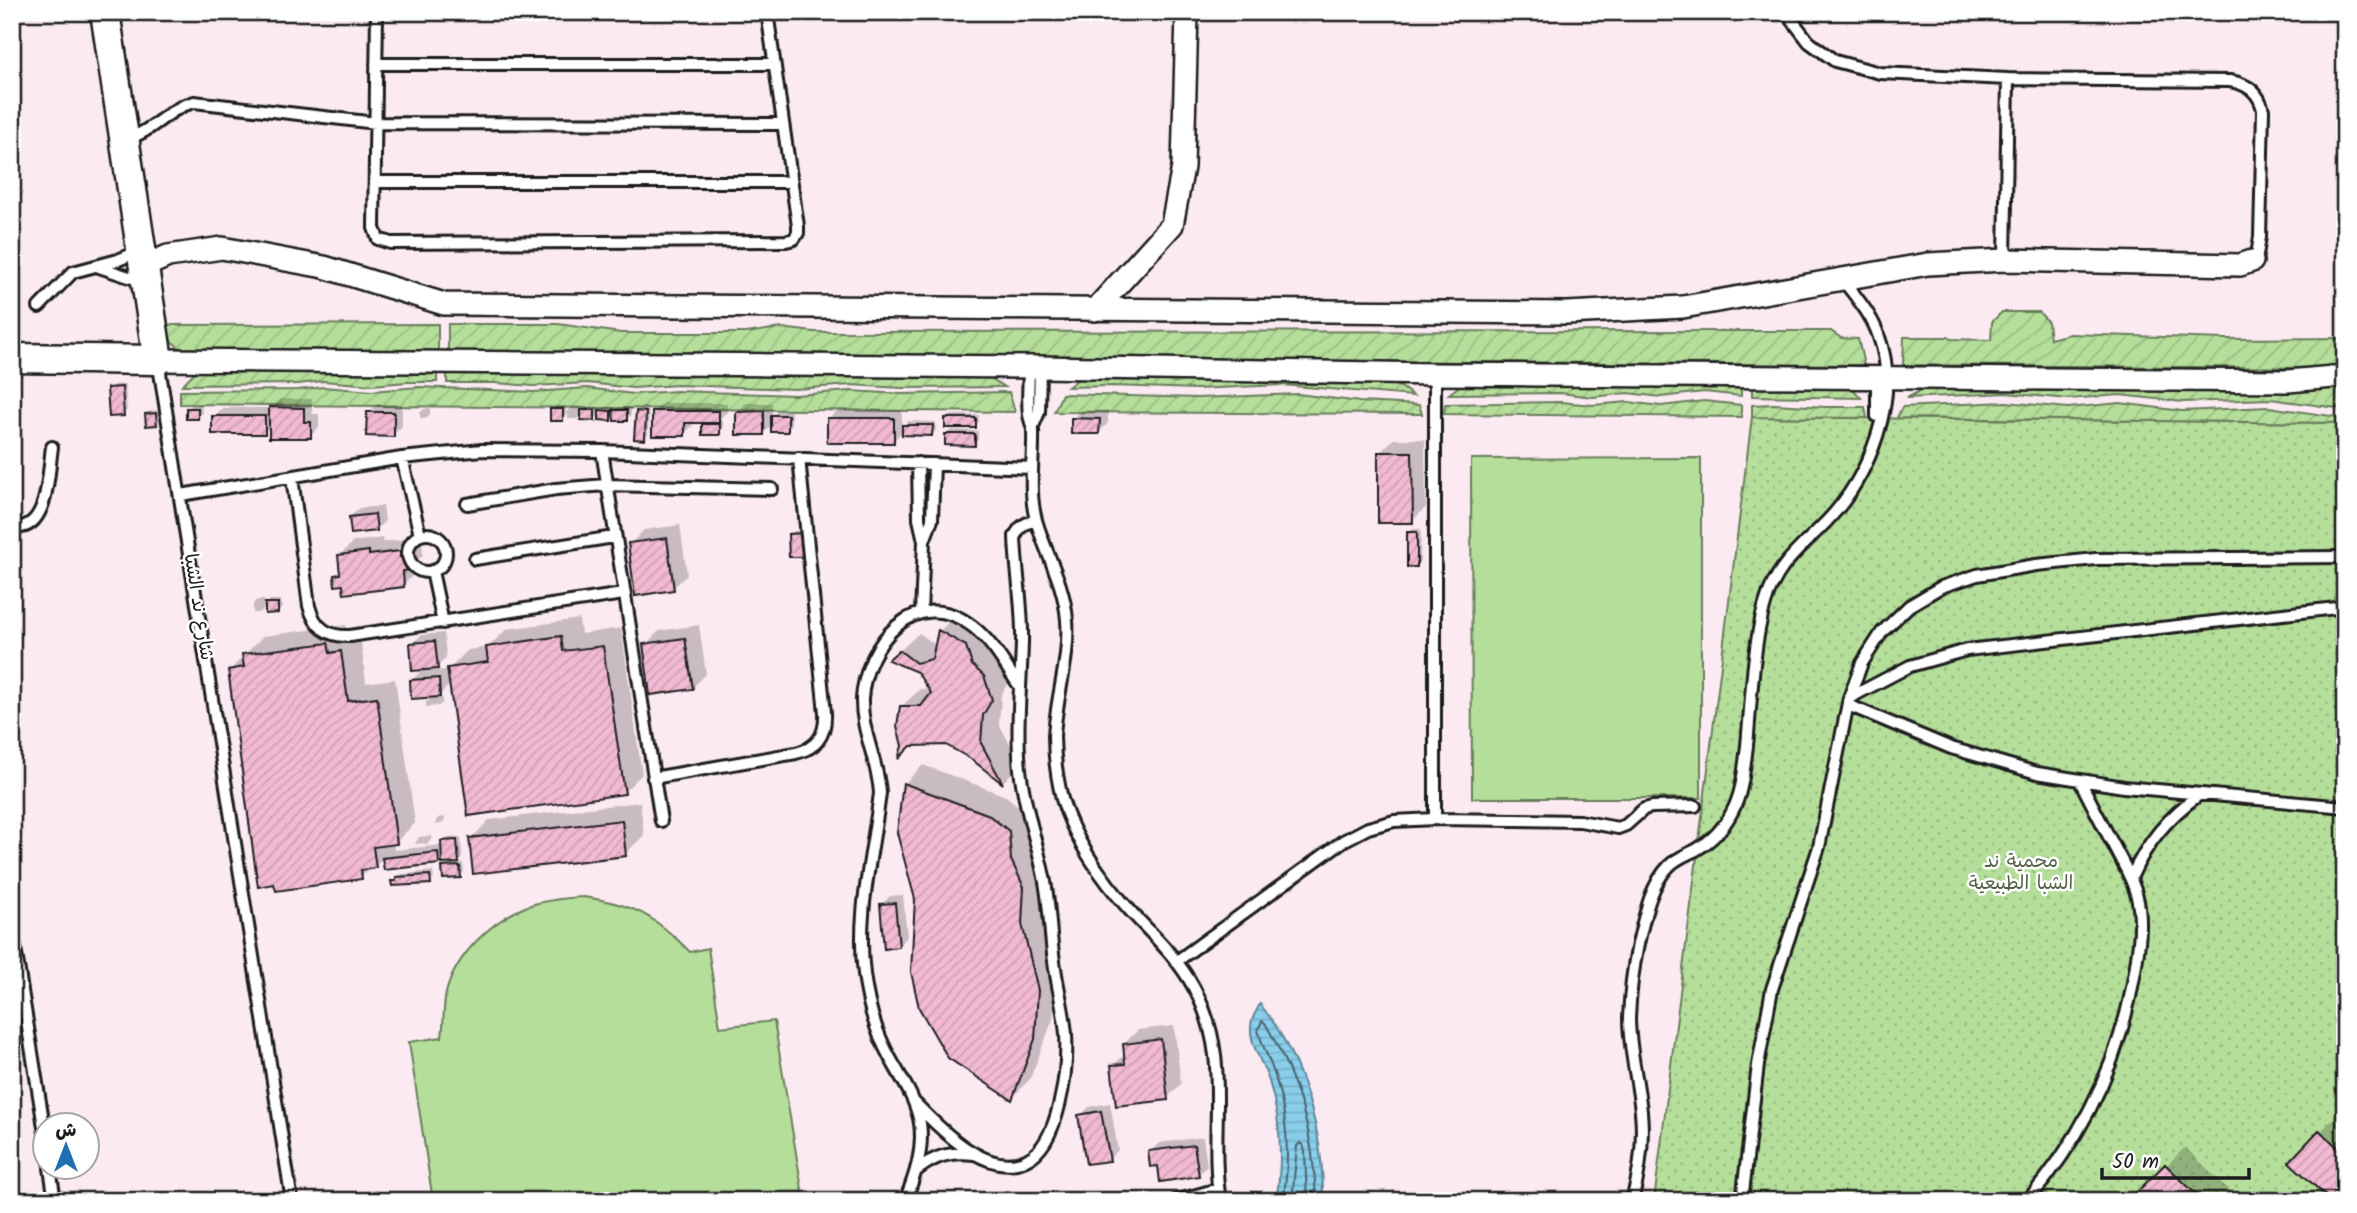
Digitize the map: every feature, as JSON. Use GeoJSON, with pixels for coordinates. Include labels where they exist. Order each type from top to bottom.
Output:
{"type":"FeatureCollection","features":[{"type":"Feature","properties":{"kind":"street","name":"شارع ند الشبا"},"geometry":{"type":"LineString","coordinates":[[105,12],[158,360]]}},
{"type":"Feature","properties":{"kind":"street"},"geometry":{"type":"LineString","coordinates":[[1095,310],[1172,225],[1183,167],[1187,12]]}},
{"type":"Feature","properties":{"kind":"street"},"geometry":{"type":"LineString","coordinates":[[145,267],[168,256],[222,248],[324,267],[444,304],[1628,312],[1707,304],[1928,264],[2005,260],[2240,265],[2252,261]]}},
{"type":"Feature","properties":{"kind":"street"},"geometry":{"type":"LineString","coordinates":[[12,358],[2288,381],[2345,376]]}},
{"type":"Feature","properties":{"kind":"lane"},"geometry":{"type":"LineString","coordinates":[[377,12],[374,232],[378,239],[391,243],[790,241],[796,237],[798,230],[767,12]]}},
{"type":"Feature","properties":{"kind":"lane"},"geometry":{"type":"LineString","coordinates":[[1786,12],[1809,42],[1835,61],[1880,73],[2008,79],[2230,81],[2249,86],[2256,92],[2263,110],[2260,237],[2257,255],[2252,261]]}},
{"type":"Feature","properties":{"kind":"lane"},"geometry":{"type":"LineString","coordinates":[[376,64],[774,64]]}},
{"type":"Feature","properties":{"kind":"lane"},"geometry":{"type":"LineString","coordinates":[[2005,260],[2008,79]]}},
{"type":"Feature","properties":{"kind":"lane"},"geometry":{"type":"LineString","coordinates":[[125,140],[148,131],[175,109],[194,102],[376,123],[783,124]]}},
{"type":"Feature","properties":{"kind":"lane"},"geometry":{"type":"LineString","coordinates":[[375,182],[791,182]]}},
{"type":"Feature","properties":{"kind":"lane"},"geometry":{"type":"LineString","coordinates":[[39,307],[68,275],[80,269],[118,260],[145,267]]}},
{"type":"Feature","properties":{"kind":"lane"},"geometry":{"type":"LineString","coordinates":[[93,266],[121,273],[145,267]]}},
{"type":"Feature","properties":{"kind":"lane"},"geometry":{"type":"LineString","coordinates":[[1632,1201],[1640,1171],[1642,1114],[1633,1057],[1630,1007],[1638,944],[1651,900],[1660,878],[1669,866],[1711,839],[1732,812],[1743,779],[1760,628],[1770,586],[1795,550],[1827,521],[1847,497],[1864,470],[1878,432],[1880,339],[1873,321],[1842,279]]}},
{"type":"Feature","properties":{"kind":"lane","name":"شارع ند الشبا"},"geometry":{"type":"LineString","coordinates":[[158,360],[292,1201]]}},
{"type":"Feature","properties":{"kind":"lane"},"geometry":{"type":"LineString","coordinates":[[1034,367],[1029,412],[1033,426],[1032,502],[1036,520],[1058,574],[1067,623],[1054,735],[1056,768],[1063,800],[1074,831],[1092,862],[1112,890],[1177,961],[1194,988],[1216,1050],[1219,1082],[1219,1195],[1175,1201]]}},
{"type":"Feature","properties":{"kind":"lane"},"geometry":{"type":"LineString","coordinates":[[1434,374],[1435,819]]}},
{"type":"Feature","properties":{"kind":"lane"},"geometry":{"type":"LineString","coordinates":[[12,527],[30,526],[39,516],[52,447]]}},
{"type":"Feature","properties":{"kind":"lane"},"geometry":{"type":"LineString","coordinates":[[181,495],[402,458],[482,450],[601,451],[1032,468]]}},
{"type":"Feature","properties":{"kind":"lane"},"geometry":{"type":"LineString","coordinates":[[601,451],[660,821]]}},
{"type":"Feature","properties":{"kind":"lane"},"geometry":{"type":"LineString","coordinates":[[402,458],[420,535]]}},
{"type":"Feature","properties":{"kind":"lane"},"geometry":{"type":"LineString","coordinates":[[653,778],[796,753],[816,744],[822,735],[825,713],[799,458]]}},
{"type":"Feature","properties":{"kind":"lane"},"geometry":{"type":"LineString","coordinates":[[918,463],[920,526],[924,541],[922,613]]}},
{"type":"Feature","properties":{"kind":"lane"},"geometry":{"type":"LineString","coordinates":[[924,541],[932,520],[934,464]]}},
{"type":"Feature","properties":{"kind":"lane"},"geometry":{"type":"LineString","coordinates":[[292,477],[309,606],[319,627],[328,633],[338,636],[443,623],[623,594]]}},
{"type":"Feature","properties":{"kind":"lane"},"geometry":{"type":"LineString","coordinates":[[467,504],[556,489],[606,485],[772,489]]}},
{"type":"Feature","properties":{"kind":"lane"},"geometry":{"type":"LineString","coordinates":[[917,1170],[930,1160],[961,1152],[977,1154],[1003,1164],[1028,1159],[1039,1151],[1046,1140],[1056,1115],[1062,1088],[1066,1034],[1045,881],[1030,825],[1018,741],[1022,622],[1015,536],[1025,523],[1036,520]]}},
{"type":"Feature","properties":{"kind":"lane"},"geometry":{"type":"LineString","coordinates":[[428,533],[443,542],[446,551],[440,567],[432,571],[416,568],[410,562],[408,547],[413,539],[428,533]]}},
{"type":"Feature","properties":{"kind":"lane"},"geometry":{"type":"LineString","coordinates":[[475,559],[614,537]]}},
{"type":"Feature","properties":{"kind":"lane"},"geometry":{"type":"LineString","coordinates":[[1742,1201],[1764,1027],[1772,989],[1819,847],[1849,701],[1862,663],[1882,632],[1909,606],[1941,587],[1977,575],[2036,565],[2096,559],[2345,557]]}},
{"type":"Feature","properties":{"kind":"lane"},"geometry":{"type":"LineString","coordinates":[[432,571],[443,623]]}},
{"type":"Feature","properties":{"kind":"lane"},"geometry":{"type":"LineString","coordinates":[[1849,701],[1910,666],[1967,650],[2345,607]]}},
{"type":"Feature","properties":{"kind":"lane"},"geometry":{"type":"LineString","coordinates":[[977,1154],[944,1130],[915,1102],[884,1048],[875,1023],[864,975],[862,924],[880,793],[879,774],[863,719],[862,700],[870,662],[878,645],[890,630],[904,619],[922,613],[940,612],[973,626],[1018,684]]}},
{"type":"Feature","properties":{"kind":"lane"},"geometry":{"type":"LineString","coordinates":[[1849,701],[1951,748],[1993,762],[2080,781],[2345,807]]}},
{"type":"Feature","properties":{"kind":"lane"},"geometry":{"type":"LineString","coordinates":[[2027,1201],[2060,1161],[2084,1122],[2104,1081],[2120,1039],[2131,995],[2140,932],[2140,914],[2131,878],[2080,781]]}},
{"type":"Feature","properties":{"kind":"lane"},"geometry":{"type":"LineString","coordinates":[[2131,878],[2151,839],[2182,807],[2200,794]]}},
{"type":"Feature","properties":{"kind":"lane"},"geometry":{"type":"LineString","coordinates":[[1177,961],[1343,841],[1368,828],[1394,821],[1435,819],[1580,821],[1618,828],[1626,825],[1644,809],[1695,806]]}},
{"type":"Feature","properties":{"kind":"lane"},"geometry":{"type":"LineString","coordinates":[[12,929],[42,1112]]}},
{"type":"Feature","properties":{"kind":"lane"},"geometry":{"type":"LineString","coordinates":[[905,1201],[917,1170],[921,1136],[915,1102]]}},
{"type":"Feature","properties":{"kind":"lane"},"geometry":{"type":"LineString","coordinates":[[52,1182],[55,1201]]}},
{"type":"Feature","properties":{"kind":"green space"},"geometry":{"type":"Polygon","coordinates":[[[2002,312],[2039,312],[2048,322],[2050,339],[2070,334],[2225,339],[2345,338],[2345,366],[1903,365],[1904,337],[1991,340],[1992,322],[2002,312]]]}},
{"type":"Feature","properties":{"kind":"green space"},"geometry":{"type":"Polygon","coordinates":[[[438,324],[438,354],[182,350],[170,340],[166,325],[438,324]]]}},
{"type":"Feature","properties":{"kind":"green space"},"geometry":{"type":"Polygon","coordinates":[[[448,324],[558,324],[621,333],[746,333],[781,328],[814,332],[1831,331],[1841,338],[1858,339],[1864,365],[448,354],[448,324]]]}},
{"type":"Feature","properties":{"kind":"green space"},"geometry":{"type":"Polygon","coordinates":[[[196,371],[437,373],[437,382],[372,385],[323,381],[298,384],[182,385],[196,371]]]}},
{"type":"Feature","properties":{"kind":"green space"},"geometry":{"type":"Polygon","coordinates":[[[447,373],[981,377],[990,378],[1005,387],[902,388],[851,385],[795,389],[677,385],[633,388],[588,383],[534,386],[447,383],[447,373]]]}},
{"type":"Feature","properties":{"kind":"green space"},"geometry":{"type":"Polygon","coordinates":[[[1078,379],[1384,382],[1401,387],[1413,396],[1282,385],[1197,389],[1068,387],[1078,379]]]}},
{"type":"Feature","properties":{"kind":"green space"},"geometry":{"type":"Polygon","coordinates":[[[1741,383],[1741,396],[1704,392],[1661,397],[1628,393],[1593,397],[1560,393],[1449,394],[1462,384],[1741,383]]]}},
{"type":"Feature","properties":{"kind":"green space"},"geometry":{"type":"Polygon","coordinates":[[[1752,383],[1848,383],[1861,398],[1752,396],[1752,383]]]}},
{"type":"Feature","properties":{"kind":"green space"},"geometry":{"type":"Polygon","coordinates":[[[1929,386],[2299,390],[2345,386],[2345,409],[2270,399],[2183,402],[2120,395],[2068,399],[2006,393],[1907,398],[1929,386]]]}},
{"type":"Feature","properties":{"kind":"green space"},"geometry":{"type":"Polygon","coordinates":[[[323,387],[372,391],[419,387],[534,392],[587,388],[633,394],[677,391],[795,395],[851,391],[902,394],[1009,392],[1015,412],[180,404],[180,391],[298,390],[323,387]]]}},
{"type":"Feature","properties":{"kind":"green space"},"geometry":{"type":"Polygon","coordinates":[[[1062,394],[1197,398],[1298,394],[1360,402],[1419,405],[1422,414],[1054,412],[1062,394]]]}},
{"type":"Feature","properties":{"kind":"green space"},"geometry":{"type":"Polygon","coordinates":[[[1704,401],[1741,405],[1741,417],[1444,414],[1445,404],[1560,402],[1593,405],[1628,402],[1661,406],[1704,401]]]}},
{"type":"Feature","properties":{"kind":"green space"},"geometry":{"type":"Polygon","coordinates":[[[2006,402],[2068,408],[2120,403],[2182,411],[2269,407],[2345,418],[2345,423],[1897,418],[1902,407],[2006,402]]]}},
{"type":"Feature","properties":{"kind":"green space"},"geometry":{"type":"Polygon","coordinates":[[[1752,405],[1865,407],[1867,418],[1752,417],[1752,405]]]}},
{"type":"Feature","properties":{"kind":"green space","name":"محمية ند الشبا الطبيعية"},"geometry":{"type":"Polygon","coordinates":[[[1752,417],[2345,423],[2345,1201],[1654,1201],[1752,417]]]}},
{"type":"Feature","properties":{"kind":"green space"},"geometry":{"type":"Polygon","coordinates":[[[1701,458],[1701,798],[1472,798],[1471,459],[1701,458]]]}},
{"type":"Feature","properties":{"kind":"green space"},"geometry":{"type":"Polygon","coordinates":[[[584,897],[617,903],[643,914],[666,929],[690,952],[708,948],[720,1027],[774,1021],[804,1201],[433,1201],[409,1042],[442,1037],[445,998],[451,979],[466,953],[487,931],[525,907],[584,897]]]}},
{"type":"Feature","properties":{"kind":"water"},"geometry":{"type":"Polygon","coordinates":[[[1260,1004],[1288,1048],[1308,1097],[1320,1149],[1323,1201],[1276,1201],[1280,1170],[1278,1125],[1269,1081],[1255,1049],[1251,1030],[1252,1019],[1260,1004]]]}},
{"type":"Feature","properties":{"kind":"building"},"geometry":{"type":"Polygon","coordinates":[[[122,387],[124,416],[109,417],[107,388],[122,387]]]}},
{"type":"Feature","properties":{"kind":"building"},"geometry":{"type":"Polygon","coordinates":[[[269,407],[304,408],[304,422],[311,422],[311,438],[269,438],[269,407]]]}},
{"type":"Feature","properties":{"kind":"building"},"geometry":{"type":"Polygon","coordinates":[[[186,408],[198,408],[198,419],[186,419],[186,408]]]}},
{"type":"Feature","properties":{"kind":"building"},"geometry":{"type":"Polygon","coordinates":[[[550,409],[563,409],[563,421],[550,421],[550,409]]]}},
{"type":"Feature","properties":{"kind":"building"},"geometry":{"type":"Polygon","coordinates":[[[581,410],[595,410],[595,421],[581,420],[581,410]]]}},
{"type":"Feature","properties":{"kind":"building"},"geometry":{"type":"Polygon","coordinates":[[[599,410],[611,411],[611,421],[599,420],[599,410]]]}},
{"type":"Feature","properties":{"kind":"building"},"geometry":{"type":"Polygon","coordinates":[[[613,410],[627,410],[627,421],[614,421],[613,410]]]}},
{"type":"Feature","properties":{"kind":"building"},"geometry":{"type":"Polygon","coordinates":[[[636,411],[646,412],[645,440],[634,439],[636,411]]]}},
{"type":"Feature","properties":{"kind":"building"},"geometry":{"type":"Polygon","coordinates":[[[652,411],[719,411],[719,423],[685,423],[685,436],[652,436],[652,411]]]}},
{"type":"Feature","properties":{"kind":"building"},"geometry":{"type":"Polygon","coordinates":[[[764,411],[764,435],[736,435],[736,412],[764,411]]]}},
{"type":"Feature","properties":{"kind":"building"},"geometry":{"type":"Polygon","coordinates":[[[367,412],[394,412],[394,437],[366,436],[367,412]]]}},
{"type":"Feature","properties":{"kind":"building"},"geometry":{"type":"Polygon","coordinates":[[[156,413],[157,425],[146,426],[145,414],[156,413]]]}},
{"type":"Feature","properties":{"kind":"building"},"geometry":{"type":"Polygon","coordinates":[[[771,415],[788,415],[788,432],[771,432],[771,415]]]}},
{"type":"Feature","properties":{"kind":"building"},"geometry":{"type":"Polygon","coordinates":[[[212,416],[265,416],[265,434],[212,434],[212,416]]]}},
{"type":"Feature","properties":{"kind":"building"},"geometry":{"type":"Polygon","coordinates":[[[827,418],[894,418],[894,443],[827,443],[827,418]]]}},
{"type":"Feature","properties":{"kind":"building"},"geometry":{"type":"Polygon","coordinates":[[[945,418],[976,418],[976,428],[945,428],[945,418]]]}},
{"type":"Feature","properties":{"kind":"building"},"geometry":{"type":"Polygon","coordinates":[[[1071,418],[1100,419],[1099,434],[1071,434],[1071,418]]]}},
{"type":"Feature","properties":{"kind":"building"},"geometry":{"type":"Polygon","coordinates":[[[702,424],[720,424],[720,435],[702,435],[702,424]]]}},
{"type":"Feature","properties":{"kind":"building"},"geometry":{"type":"Polygon","coordinates":[[[902,425],[933,425],[932,436],[902,435],[902,425]]]}},
{"type":"Feature","properties":{"kind":"building"},"geometry":{"type":"Polygon","coordinates":[[[945,434],[975,434],[975,446],[945,445],[945,434]]]}},
{"type":"Feature","properties":{"kind":"building"},"geometry":{"type":"Polygon","coordinates":[[[1378,452],[1412,452],[1413,523],[1378,523],[1378,452]]]}},
{"type":"Feature","properties":{"kind":"building"},"geometry":{"type":"Polygon","coordinates":[[[375,514],[377,531],[351,534],[349,517],[375,514]]]}},
{"type":"Feature","properties":{"kind":"building"},"geometry":{"type":"Polygon","coordinates":[[[1407,532],[1417,532],[1417,567],[1407,567],[1407,532]]]}},
{"type":"Feature","properties":{"kind":"building"},"geometry":{"type":"Polygon","coordinates":[[[805,533],[806,557],[789,557],[788,534],[805,533]]]}},
{"type":"Feature","properties":{"kind":"building"},"geometry":{"type":"Polygon","coordinates":[[[667,538],[674,590],[635,596],[628,543],[667,538]]]}},
{"type":"Feature","properties":{"kind":"building"},"geometry":{"type":"Polygon","coordinates":[[[369,551],[369,555],[400,551],[400,557],[408,556],[410,570],[403,571],[404,587],[344,594],[343,585],[335,586],[334,575],[340,574],[338,555],[369,551]]]}},
{"type":"Feature","properties":{"kind":"building"},"geometry":{"type":"Polygon","coordinates":[[[265,603],[278,603],[278,613],[265,614],[265,603]]]}},
{"type":"Feature","properties":{"kind":"building"},"geometry":{"type":"Polygon","coordinates":[[[938,630],[966,646],[972,665],[984,676],[992,700],[983,715],[981,743],[1003,784],[971,759],[946,745],[911,746],[898,759],[902,746],[897,726],[900,706],[921,706],[931,693],[917,672],[888,660],[899,650],[916,663],[932,659],[938,630]]]}},
{"type":"Feature","properties":{"kind":"building"},"geometry":{"type":"Polygon","coordinates":[[[561,636],[563,651],[603,646],[625,794],[468,816],[447,668],[488,662],[486,647],[561,636]]]}},
{"type":"Feature","properties":{"kind":"building"},"geometry":{"type":"Polygon","coordinates":[[[685,638],[693,689],[650,695],[643,644],[685,638]]]}},
{"type":"Feature","properties":{"kind":"building"},"geometry":{"type":"Polygon","coordinates":[[[435,641],[438,669],[412,671],[410,643],[435,641]]]}},
{"type":"Feature","properties":{"kind":"building"},"geometry":{"type":"Polygon","coordinates":[[[328,643],[330,653],[341,651],[348,701],[377,697],[397,844],[373,847],[376,868],[361,870],[362,879],[276,891],[274,884],[258,887],[228,670],[244,667],[242,654],[328,643]]]}},
{"type":"Feature","properties":{"kind":"building"},"geometry":{"type":"Polygon","coordinates":[[[439,678],[440,697],[411,699],[410,680],[439,678]]]}},
{"type":"Feature","properties":{"kind":"building"},"geometry":{"type":"Polygon","coordinates":[[[903,783],[987,814],[1009,831],[1011,860],[1024,887],[1022,924],[1038,990],[1035,1039],[1012,1100],[948,1058],[919,1008],[911,972],[915,899],[897,833],[903,783]]]}},
{"type":"Feature","properties":{"kind":"building"},"geometry":{"type":"Polygon","coordinates":[[[622,820],[626,856],[473,874],[469,838],[622,820]]]}},
{"type":"Feature","properties":{"kind":"building"},"geometry":{"type":"Polygon","coordinates":[[[457,840],[459,863],[442,864],[441,841],[457,840]]]}},
{"type":"Feature","properties":{"kind":"building"},"geometry":{"type":"Polygon","coordinates":[[[438,852],[439,864],[384,870],[382,858],[438,852]]]}},
{"type":"Feature","properties":{"kind":"building"},"geometry":{"type":"Polygon","coordinates":[[[460,866],[461,878],[443,879],[442,867],[460,866]]]}},
{"type":"Feature","properties":{"kind":"building"},"geometry":{"type":"Polygon","coordinates":[[[430,875],[431,884],[392,886],[391,881],[396,881],[396,877],[430,875]]]}},
{"type":"Feature","properties":{"kind":"building"},"geometry":{"type":"Polygon","coordinates":[[[895,903],[899,947],[884,949],[880,904],[895,903]]]}},
{"type":"Feature","properties":{"kind":"building"},"geometry":{"type":"Polygon","coordinates":[[[1161,1039],[1168,1100],[1116,1106],[1111,1065],[1125,1064],[1123,1044],[1161,1039]]]}},
{"type":"Feature","properties":{"kind":"building"},"geometry":{"type":"Polygon","coordinates":[[[1101,1111],[1110,1161],[1086,1164],[1078,1115],[1101,1111]]]}},
{"type":"Feature","properties":{"kind":"building"},"geometry":{"type":"Polygon","coordinates":[[[2319,1130],[2345,1154],[2345,1201],[2331,1201],[2289,1162],[2319,1130]]]}},
{"type":"Feature","properties":{"kind":"building"},"geometry":{"type":"Polygon","coordinates":[[[1194,1145],[1199,1176],[1160,1182],[1158,1166],[1150,1167],[1148,1151],[1194,1145]]]}},
{"type":"Feature","properties":{"kind":"building"},"geometry":{"type":"Polygon","coordinates":[[[2165,1164],[2203,1201],[2140,1201],[2134,1195],[2165,1164]]]}}]}
